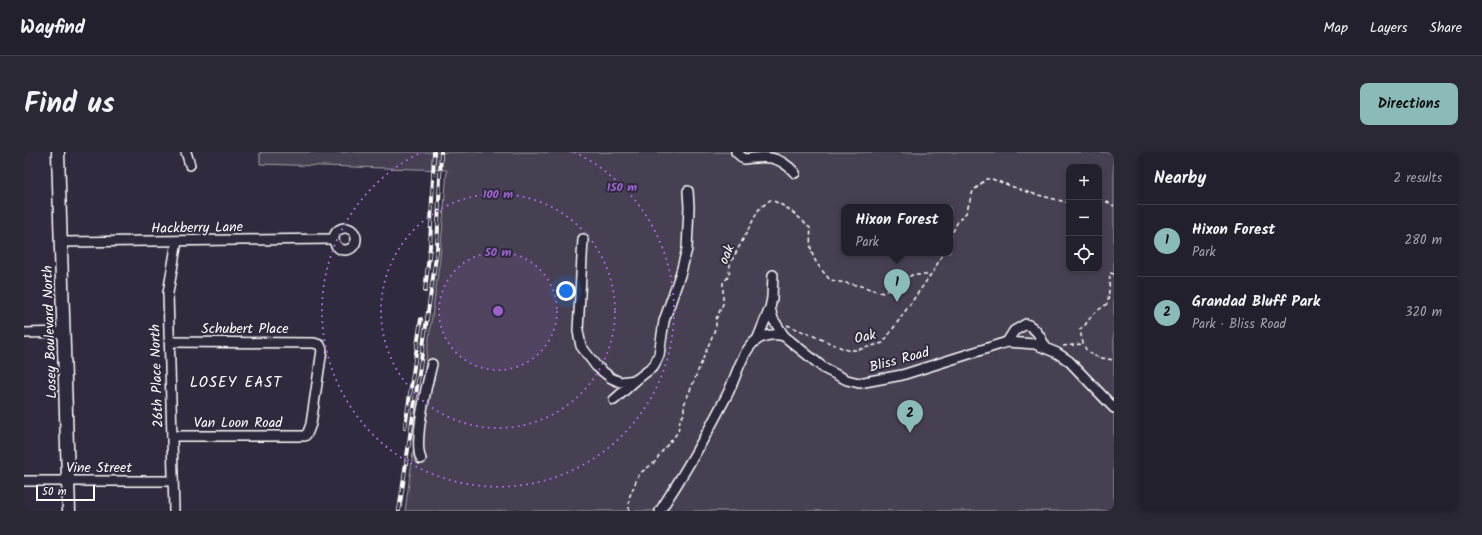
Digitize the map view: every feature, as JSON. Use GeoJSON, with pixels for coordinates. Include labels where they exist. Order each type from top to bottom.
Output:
{"type":"FeatureCollection","features":[{"type":"Feature","properties":{"kind":"main road","name":"Losey Boulevard North"},"geometry":{"type":"LineString","coordinates":[[58,152],[65,332],[69,511]]}},
{"type":"Feature","properties":{"kind":"street"},"geometry":{"type":"LineString","coordinates":[[186,152],[190,165]]}},
{"type":"Feature","properties":{"kind":"street"},"geometry":{"type":"LineString","coordinates":[[736,152],[744,159],[778,159],[786,163],[795,173]]}},
{"type":"Feature","properties":{"kind":"street"},"geometry":{"type":"LineString","coordinates":[[612,378],[615,389],[614,400],[654,366],[659,355],[664,321],[681,272],[687,249],[689,207],[688,191]]}},
{"type":"Feature","properties":{"kind":"street","name":"Hackberry Lane"},"geometry":{"type":"LineString","coordinates":[[62,242],[333,239]]}},
{"type":"Feature","properties":{"kind":"street"},"geometry":{"type":"LineString","coordinates":[[583,239],[579,339],[581,346],[596,366],[612,378],[620,382],[636,380]]}},
{"type":"Feature","properties":{"kind":"street","name":"26th Place North"},"geometry":{"type":"LineString","coordinates":[[174,511],[168,293],[177,241]]}},
{"type":"Feature","properties":{"kind":"street"},"geometry":{"type":"LineString","coordinates":[[660,511],[708,430],[748,351],[757,340],[770,308],[773,275]]}},
{"type":"Feature","properties":{"kind":"street","name":"Bliss Road"},"geometry":{"type":"LineString","coordinates":[[770,308],[774,320],[784,336],[825,369],[846,380],[859,383],[902,374],[1007,342],[1035,344],[1046,348],[1069,361],[1114,408]]}},
{"type":"Feature","properties":{"kind":"street"},"geometry":{"type":"LineString","coordinates":[[1007,342],[1014,330],[1026,324],[1031,326],[1038,334],[1046,348]]}},
{"type":"Feature","properties":{"kind":"street"},"geometry":{"type":"LineString","coordinates":[[24,333],[65,332]]}},
{"type":"Feature","properties":{"kind":"street"},"geometry":{"type":"LineString","coordinates":[[757,340],[778,334],[784,336]]}},
{"type":"Feature","properties":{"kind":"street","name":"Schubert Place"},"geometry":{"type":"LineString","coordinates":[[170,342],[314,342],[320,345],[322,350],[311,424],[308,432],[304,436]]}},
{"type":"Feature","properties":{"kind":"street"},"geometry":{"type":"LineString","coordinates":[[421,460],[418,451],[418,442],[432,364]]}},
{"type":"Feature","properties":{"kind":"street","name":"Van Loon Road"},"geometry":{"type":"LineString","coordinates":[[172,436],[304,436]]}},
{"type":"Feature","properties":{"kind":"street","name":"Vine Street"},"geometry":{"type":"LineString","coordinates":[[24,481],[173,480]]}},
{"type":"Feature","properties":{"kind":"path"},"geometry":{"type":"LineString","coordinates":[[953,232],[958,222],[966,213],[973,191],[986,179],[992,179],[1027,192],[1066,202]]}},
{"type":"Feature","properties":{"kind":"path","name":"oak"},"geometry":{"type":"LineString","coordinates":[[630,511],[630,498],[639,474],[655,462],[678,432],[680,420],[684,414],[684,405],[716,327],[716,319],[723,304],[724,282],[729,276],[730,264],[759,209],[770,200],[780,204],[811,229],[810,240],[813,260],[830,280],[861,286],[883,294],[912,275],[931,275]]}},
{"type":"Feature","properties":{"kind":"path"},"geometry":{"type":"LineString","coordinates":[[1102,202],[1107,202],[1114,206]]}},
{"type":"Feature","properties":{"kind":"path","name":"Oak"},"geometry":{"type":"LineString","coordinates":[[774,320],[848,350],[883,343],[889,337],[931,275],[941,256]]}},
{"type":"Feature","properties":{"kind":"path"},"geometry":{"type":"LineString","coordinates":[[1114,274],[1110,273],[1108,303],[1092,314],[1085,325],[1080,329],[1086,352],[1092,357],[1114,360]]}},
{"type":"Feature","properties":{"kind":"path"},"geometry":{"type":"LineString","coordinates":[[1046,348],[1083,344]]}},
{"type":"Feature","properties":{"kind":"shaded area"},"geometry":{"type":"Polygon","coordinates":[[[260,152],[1114,152],[1114,511],[405,511],[440,258],[447,170],[260,164],[260,152]]]}},
{"type":"Feature","properties":{"kind":"railway"},"geometry":{"type":"LineString","coordinates":[[425,291],[430,247],[434,152]]}},
{"type":"Feature","properties":{"kind":"railway"},"geometry":{"type":"LineString","coordinates":[[399,511],[437,250],[441,152]]}},
{"type":"Feature","properties":{"kind":"railway"},"geometry":{"type":"LineString","coordinates":[[405,428],[421,319]]}},
{"type":"Feature","properties":{"kind":"place","name":"Hixon Forest"},"geometry":{"type":"Point","coordinates":[897,302]}},
{"type":"Feature","properties":{"kind":"place","name":"Grandad Bluff Park"},"geometry":{"type":"Point","coordinates":[910,433]}},
{"type":"Feature","properties":{"kind":"district","name":"LOSEY EAST"},"geometry":{"type":"Point","coordinates":[236,382]}}]}
